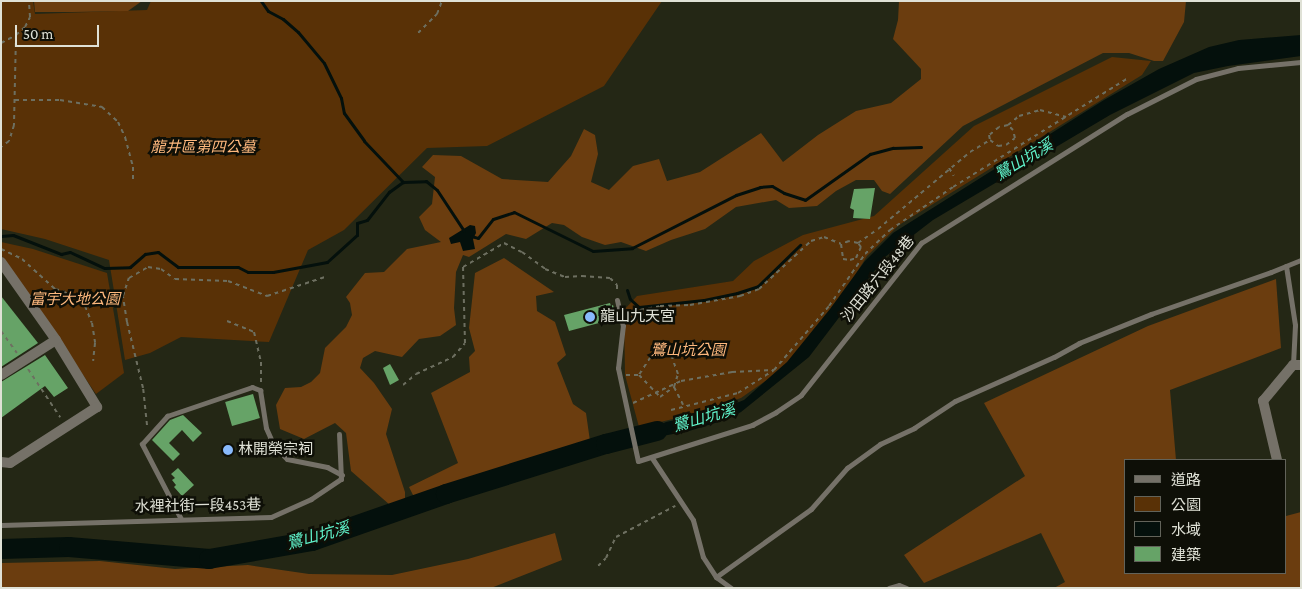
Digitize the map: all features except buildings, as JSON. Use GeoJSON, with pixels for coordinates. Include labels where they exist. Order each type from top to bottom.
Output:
{"type":"FeatureCollection","features":[{"type":"Feature","properties":{"kind":"street"},"geometry":{"type":"LineString","coordinates":[[1,262],[56,340],[97,407],[10,463],[1,462]]}},
{"type":"Feature","properties":{"kind":"street"},"geometry":{"type":"LineString","coordinates":[[1,375],[56,340]]}},
{"type":"Feature","properties":{"kind":"street"},"geometry":{"type":"LineString","coordinates":[[1277,459],[1263,401],[1297,365]]}},
{"type":"Feature","properties":{"kind":"lane","name":"沙田路六段48巷"},"geometry":{"type":"LineString","coordinates":[[617,300],[623,325],[618,368],[638,462],[752,424],[776,412],[801,395],[921,243],[1127,114],[1196,79],[1238,68],[1301,62]]}},
{"type":"Feature","properties":{"kind":"lane"},"geometry":{"type":"LineString","coordinates":[[716,577],[812,509],[847,468],[880,444],[914,428],[955,401],[1054,357],[1079,342],[1150,314],[1301,260]]}},
{"type":"Feature","properties":{"kind":"lane"},"geometry":{"type":"LineString","coordinates":[[1286,266],[1295,325],[1297,365]]}},
{"type":"Feature","properties":{"kind":"lane"},"geometry":{"type":"LineString","coordinates":[[181,519],[142,444],[167,416],[252,387],[260,390],[266,428],[274,446],[287,459],[327,467],[342,475]]}},
{"type":"Feature","properties":{"kind":"lane"},"geometry":{"type":"LineString","coordinates":[[339,434],[342,475]]}},
{"type":"Feature","properties":{"kind":"lane"},"geometry":{"type":"LineString","coordinates":[[652,458],[693,520],[703,558],[716,577],[731,588]]}},
{"type":"Feature","properties":{"kind":"lane","name":"水裡社街一段453巷"},"geometry":{"type":"LineString","coordinates":[[1,525],[271,517],[311,499],[341,478],[342,475]]}},
{"type":"Feature","properties":{"kind":"lane"},"geometry":{"type":"LineString","coordinates":[[889,588],[899,585],[906,588]]}},
{"type":"Feature","properties":{"kind":"path"},"geometry":{"type":"LineString","coordinates":[[1,42],[16,35],[25,27],[30,17],[28,1]]}},
{"type":"Feature","properties":{"kind":"path"},"geometry":{"type":"LineString","coordinates":[[418,33],[437,14],[442,1]]}},
{"type":"Feature","properties":{"kind":"path"},"geometry":{"type":"LineString","coordinates":[[1,147],[10,141],[14,125],[16,35]]}},
{"type":"Feature","properties":{"kind":"path"},"geometry":{"type":"LineString","coordinates":[[671,410],[738,393],[774,370],[829,306],[863,256],[890,230],[910,215],[1128,78]]}},
{"type":"Feature","properties":{"kind":"path"},"geometry":{"type":"LineString","coordinates":[[15,100],[60,100],[102,107],[118,122],[125,137],[133,167],[133,180]]}},
{"type":"Feature","properties":{"kind":"path"},"geometry":{"type":"LineString","coordinates":[[622,319],[640,310],[660,306],[690,305],[740,296],[759,289],[811,241],[824,238],[842,244],[858,242],[878,229],[949,168],[990,140],[990,135],[999,127],[1008,125],[1019,116],[1040,110],[1066,117]]}},
{"type":"Feature","properties":{"kind":"path"},"geometry":{"type":"LineString","coordinates":[[990,140],[998,146],[1006,145],[1015,138],[1013,130],[1008,125]]}},
{"type":"Feature","properties":{"kind":"path"},"geometry":{"type":"LineString","coordinates":[[949,168],[954,176]]}},
{"type":"Feature","properties":{"kind":"path"},"geometry":{"type":"LineString","coordinates":[[842,244],[841,252],[843,259],[850,260],[856,258],[859,253],[861,247],[858,242]]}},
{"type":"Feature","properties":{"kind":"path"},"geometry":{"type":"LineString","coordinates":[[403,385],[416,374],[453,357],[465,343],[463,267],[504,243],[522,252],[545,269],[565,277],[610,278],[616,285],[617,300]]}},
{"type":"Feature","properties":{"kind":"path"},"geometry":{"type":"LineString","coordinates":[[1,249],[22,259],[55,289],[63,291],[85,306],[92,323],[95,343],[93,361]]}},
{"type":"Feature","properties":{"kind":"path"},"geometry":{"type":"LineString","coordinates":[[859,253],[863,256]]}},
{"type":"Feature","properties":{"kind":"path"},"geometry":{"type":"LineString","coordinates":[[149,437],[143,388],[127,322],[123,296],[129,278],[148,266],[161,270],[175,279],[228,282],[268,296],[325,277]]}},
{"type":"Feature","properties":{"kind":"path"},"geometry":{"type":"LineString","coordinates":[[226,321],[254,332],[261,362],[260,390]]}},
{"type":"Feature","properties":{"kind":"path"},"geometry":{"type":"LineString","coordinates":[[1,331],[66,428]]}},
{"type":"Feature","properties":{"kind":"path"},"geometry":{"type":"LineString","coordinates":[[619,375],[639,375],[660,397],[674,387],[678,374],[670,352],[659,344],[639,375]]}},
{"type":"Feature","properties":{"kind":"path"},"geometry":{"type":"LineString","coordinates":[[626,406],[681,382],[732,372],[774,370]]}},
{"type":"Feature","properties":{"kind":"path"},"geometry":{"type":"LineString","coordinates":[[674,387],[683,406]]}},
{"type":"Feature","properties":{"kind":"path"},"geometry":{"type":"LineString","coordinates":[[598,566],[606,558],[616,537],[636,525],[682,503]]}},
{"type":"Feature","properties":{"kind":"green space","name":"龍井區第四公墓"},"geometry":{"type":"Polygon","coordinates":[[[1,1],[33,1],[35,14],[147,10],[151,1],[662,1],[604,86],[487,146],[427,148],[344,230],[308,250],[269,342],[181,337],[150,353],[125,360],[109,260],[45,239],[1,229],[1,1]]]}},
{"type":"Feature","properties":{"kind":"green space","name":"鷺山坑公園"},"geometry":{"type":"Polygon","coordinates":[[[1112,57],[1151,61],[1142,75],[899,225],[867,256],[834,309],[796,360],[741,398],[690,415],[639,427],[625,375],[624,310],[637,296],[733,281],[754,261],[803,235],[874,216],[974,126],[1112,57]]]}},
{"type":"Feature","properties":{"kind":"green space","name":"富宇大地公園"},"geometry":{"type":"Polygon","coordinates":[[[1,242],[33,249],[107,273],[124,373],[96,394],[1,255],[1,242]]]}},
{"type":"Feature","properties":{"kind":"shaded area"},"geometry":{"type":"Polygon","coordinates":[[[34,1],[142,1],[128,11],[35,12],[34,1]]]}},
{"type":"Feature","properties":{"kind":"shaded area"},"geometry":{"type":"Polygon","coordinates":[[[899,1],[1186,1],[1184,22],[1163,61],[1154,61],[1129,53],[1103,53],[963,126],[890,194],[882,191],[874,180],[856,180],[836,191],[817,206],[789,208],[776,200],[736,207],[705,229],[671,240],[646,251],[621,242],[605,245],[582,237],[564,225],[552,223],[526,239],[506,234],[469,257],[463,255],[456,272],[454,308],[456,325],[440,336],[419,339],[402,357],[375,351],[363,358],[360,368],[374,383],[392,409],[386,434],[405,492],[405,502],[390,505],[351,471],[346,433],[335,423],[304,439],[280,429],[276,405],[285,388],[301,387],[311,382],[320,373],[325,348],[346,327],[352,315],[350,303],[346,297],[365,273],[384,272],[407,249],[441,242],[425,230],[419,217],[432,204],[435,177],[422,167],[433,155],[461,156],[502,179],[548,182],[571,156],[584,129],[595,135],[598,154],[591,182],[609,190],[633,166],[659,159],[667,181],[700,172],[761,133],[783,162],[818,135],[856,111],[891,103],[921,79],[921,69],[893,39],[898,20],[899,1]]]}},
{"type":"Feature","properties":{"kind":"shaded area"},"geometry":{"type":"Polygon","coordinates":[[[504,258],[554,292],[536,296],[537,311],[555,322],[566,355],[557,363],[573,404],[586,413],[590,441],[414,497],[409,487],[458,463],[431,393],[470,372],[469,357],[475,351],[469,328],[475,273],[504,258]]]}},
{"type":"Feature","properties":{"kind":"shaded area"},"geometry":{"type":"Polygon","coordinates":[[[1276,279],[1281,348],[1170,390],[1176,459],[1124,459],[1124,574],[1287,574],[1287,516],[1301,512],[1301,588],[1054,588],[1065,582],[1041,533],[924,583],[904,555],[1025,476],[984,403],[1148,326],[1276,279]]]}},
{"type":"Feature","properties":{"kind":"shaded area"},"geometry":{"type":"Polygon","coordinates":[[[555,533],[562,560],[491,588],[1,588],[1,563],[100,561],[175,569],[248,565],[309,574],[392,575],[468,559],[555,533]]]}},
{"type":"Feature","properties":{"kind":"water"},"geometry":{"type":"Polygon","coordinates":[[[1301,35],[1301,56],[1228,66],[1194,73],[1110,115],[933,220],[885,257],[809,357],[741,412],[728,419],[689,431],[652,438],[637,436],[666,422],[714,412],[744,400],[787,362],[830,309],[865,261],[893,233],[1104,100],[1159,69],[1209,47],[1239,40],[1301,35]]]}},
{"type":"Feature","properties":{"kind":"water"},"geometry":{"type":"Polygon","coordinates":[[[470,225],[475,226],[476,233],[473,239],[475,249],[463,251],[460,242],[451,244],[449,238],[470,225]]]}},
{"type":"Feature","properties":{"kind":"waterway"},"geometry":{"type":"LineString","coordinates":[[261,1],[268,11],[283,19],[298,32],[324,63],[341,98],[344,113],[364,141],[403,182]]}},
{"type":"Feature","properties":{"kind":"waterway"},"geometry":{"type":"LineString","coordinates":[[471,236],[478,238],[493,219],[514,212],[593,251],[632,248],[736,195],[760,187],[772,186],[784,193],[805,200],[870,154],[893,148],[921,147]]}},
{"type":"Feature","properties":{"kind":"waterway"},"geometry":{"type":"LineString","coordinates":[[1,236],[13,235],[61,254],[70,252],[105,268],[130,267],[145,254],[158,252],[178,267],[238,267],[248,272],[273,272],[327,262],[357,235],[357,223],[367,220],[389,192],[403,182],[426,181],[437,190],[464,231]]}},
{"type":"Feature","properties":{"kind":"waterway"},"geometry":{"type":"LineString","coordinates":[[627,290],[630,299],[639,307],[704,300],[737,293],[758,286],[800,245]]}},
{"type":"Feature","properties":{"kind":"waterway","name":"鷺山坑溪"},"geometry":{"type":"LineString","coordinates":[[1,549],[69,547],[209,559],[312,541],[446,494],[606,444],[657,431]]}},
{"type":"Feature","properties":{"kind":"place","name":"龍山九天宮"},"geometry":{"type":"Point","coordinates":[590,317]}},
{"type":"Feature","properties":{"kind":"place","name":"林開榮宗祠"},"geometry":{"type":"Point","coordinates":[228,450]}}]}
